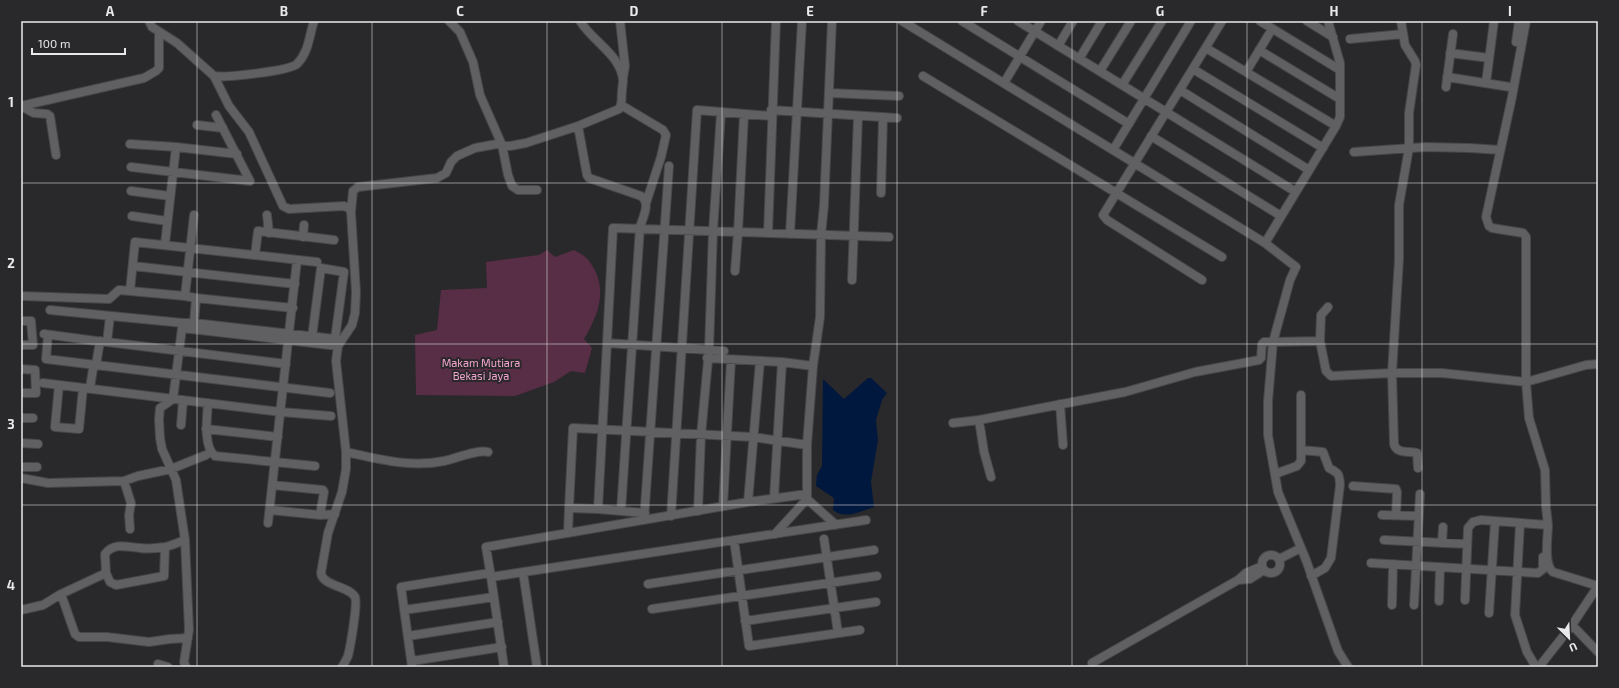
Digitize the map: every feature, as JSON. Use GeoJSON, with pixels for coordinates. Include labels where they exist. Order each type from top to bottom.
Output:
{"type":"FeatureCollection","features":[{"type":"Feature","properties":{"kind":"street"},"geometry":{"type":"LineString","coordinates":[[149,21],[150,25],[177,44],[214,76],[228,106],[248,132],[283,206],[292,209],[344,206],[349,208],[351,212]]}},
{"type":"Feature","properties":{"kind":"street"},"geometry":{"type":"LineString","coordinates":[[214,76],[266,72],[290,68],[296,64],[305,52],[314,21]]}},
{"type":"Feature","properties":{"kind":"street"},"geometry":{"type":"LineString","coordinates":[[449,21],[460,32],[473,62],[480,95],[502,145],[508,176],[514,189],[537,190]]}},
{"type":"Feature","properties":{"kind":"street"},"geometry":{"type":"LineString","coordinates":[[580,21],[590,35],[608,50],[618,65],[623,80]]}},
{"type":"Feature","properties":{"kind":"street"},"geometry":{"type":"LineString","coordinates":[[342,667],[348,656],[356,601],[355,597],[350,592],[325,580],[321,576],[328,533],[345,479],[346,452],[336,368],[338,346],[352,325],[355,313],[356,292],[351,212],[353,191],[358,187],[437,178],[446,173],[451,162],[457,156],[475,148],[490,144],[510,146],[526,143],[578,126],[614,112],[621,105],[625,66],[620,21]]}},
{"type":"Feature","properties":{"kind":"street"},"geometry":{"type":"LineString","coordinates":[[768,233],[771,113],[776,21]]}},
{"type":"Feature","properties":{"kind":"street"},"geometry":{"type":"LineString","coordinates":[[790,234],[802,21]]}},
{"type":"Feature","properties":{"kind":"street"},"geometry":{"type":"LineString","coordinates":[[775,534],[807,496],[807,444],[813,366],[820,317],[821,235],[824,205],[832,21]]}},
{"type":"Feature","properties":{"kind":"street"},"geometry":{"type":"LineString","coordinates":[[902,21],[1265,243],[1296,267],[1290,280],[1273,342],[1268,401],[1268,435],[1275,474],[1283,505],[1301,548],[1338,650],[1348,667]]}},
{"type":"Feature","properties":{"kind":"street"},"geometry":{"type":"LineString","coordinates":[[962,21],[1129,124]]}},
{"type":"Feature","properties":{"kind":"street"},"geometry":{"type":"LineString","coordinates":[[1018,21],[1296,192]]}},
{"type":"Feature","properties":{"kind":"street"},"geometry":{"type":"LineString","coordinates":[[1004,83],[1041,21]]}},
{"type":"Feature","properties":{"kind":"street"},"geometry":{"type":"LineString","coordinates":[[1058,46],[1073,21]]}},
{"type":"Feature","properties":{"kind":"street"},"geometry":{"type":"LineString","coordinates":[[1079,59],[1102,21]]}},
{"type":"Feature","properties":{"kind":"street"},"geometry":{"type":"LineString","coordinates":[[1100,72],[1131,21]]}},
{"type":"Feature","properties":{"kind":"street"},"geometry":{"type":"LineString","coordinates":[[1122,85],[1162,21]]}},
{"type":"Feature","properties":{"kind":"street"},"geometry":{"type":"LineString","coordinates":[[1113,150],[1191,21]]}},
{"type":"Feature","properties":{"kind":"street"},"geometry":{"type":"LineString","coordinates":[[1202,280],[1104,218],[1104,212],[1222,21]]}},
{"type":"Feature","properties":{"kind":"street"},"geometry":{"type":"LineString","coordinates":[[1260,21],[1340,70]]}},
{"type":"Feature","properties":{"kind":"street"},"geometry":{"type":"LineString","coordinates":[[1308,21],[1333,36]]}},
{"type":"Feature","properties":{"kind":"street"},"geometry":{"type":"LineString","coordinates":[[1265,243],[1323,148],[1340,117],[1340,63],[1328,21]]}},
{"type":"Feature","properties":{"kind":"street"},"geometry":{"type":"LineString","coordinates":[[1401,21],[1406,48],[1416,65],[1408,113],[1408,148],[1399,205],[1399,259],[1392,373],[1395,448],[1398,451],[1417,453],[1418,468]]}},
{"type":"Feature","properties":{"kind":"street"},"geometry":{"type":"LineString","coordinates":[[1486,83],[1494,21]]}},
{"type":"Feature","properties":{"kind":"street"},"geometry":{"type":"LineString","coordinates":[[1512,97],[1509,95],[1519,21]]}},
{"type":"Feature","properties":{"kind":"street"},"geometry":{"type":"LineString","coordinates":[[1520,523],[1515,615],[1527,652],[1537,667],[1572,625],[1598,586],[1553,572],[1547,564],[1545,470],[1530,418],[1526,382],[1526,237],[1523,233],[1492,228],[1489,226],[1486,217],[1512,97],[1526,21]]}},
{"type":"Feature","properties":{"kind":"street"},"geometry":{"type":"LineString","coordinates":[[1246,72],[1272,29]]}},
{"type":"Feature","properties":{"kind":"street"},"geometry":{"type":"LineString","coordinates":[[21,106],[122,84],[151,75],[159,68],[159,32]]}},
{"type":"Feature","properties":{"kind":"street"},"geometry":{"type":"LineString","coordinates":[[1350,39],[1403,34]]}},
{"type":"Feature","properties":{"kind":"street"},"geometry":{"type":"LineString","coordinates":[[1446,87],[1453,34]]}},
{"type":"Feature","properties":{"kind":"street"},"geometry":{"type":"LineString","coordinates":[[1206,48],[1336,126]]}},
{"type":"Feature","properties":{"kind":"street"},"geometry":{"type":"LineString","coordinates":[[1259,50],[1340,99]]}},
{"type":"Feature","properties":{"kind":"street"},"geometry":{"type":"LineString","coordinates":[[1450,53],[1489,58]]}},
{"type":"Feature","properties":{"kind":"street"},"geometry":{"type":"LineString","coordinates":[[1193,69],[1323,148]]}},
{"type":"Feature","properties":{"kind":"street"},"geometry":{"type":"LineString","coordinates":[[923,76],[1222,257]]}},
{"type":"Feature","properties":{"kind":"street"},"geometry":{"type":"LineString","coordinates":[[1447,77],[1510,87]]}},
{"type":"Feature","properties":{"kind":"street"},"geometry":{"type":"LineString","coordinates":[[1180,90],[1309,170]]}},
{"type":"Feature","properties":{"kind":"street"},"geometry":{"type":"LineString","coordinates":[[829,93],[899,96]]}},
{"type":"Feature","properties":{"kind":"street"},"geometry":{"type":"LineString","coordinates":[[621,105],[663,130],[666,135],[640,228],[621,511]]}},
{"type":"Feature","properties":{"kind":"street"},"geometry":{"type":"LineString","coordinates":[[21,106],[34,114],[46,114],[50,116],[56,155]]}},
{"type":"Feature","properties":{"kind":"street"},"geometry":{"type":"LineString","coordinates":[[670,516],[697,110],[744,115],[797,112],[897,118]]}},
{"type":"Feature","properties":{"kind":"street"},"geometry":{"type":"LineString","coordinates":[[698,511],[700,435],[709,350],[713,231],[721,113]]}},
{"type":"Feature","properties":{"kind":"street"},"geometry":{"type":"LineString","coordinates":[[131,167],[250,180],[216,115]]}},
{"type":"Feature","properties":{"kind":"street"},"geometry":{"type":"LineString","coordinates":[[735,271],[744,115]]}},
{"type":"Feature","properties":{"kind":"street"},"geometry":{"type":"LineString","coordinates":[[852,280],[858,116]]}},
{"type":"Feature","properties":{"kind":"street"},"geometry":{"type":"LineString","coordinates":[[881,194],[883,117]]}},
{"type":"Feature","properties":{"kind":"street"},"geometry":{"type":"LineString","coordinates":[[197,125],[223,128]]}},
{"type":"Feature","properties":{"kind":"street"},"geometry":{"type":"LineString","coordinates":[[578,126],[587,175],[589,178],[640,196],[644,198],[646,203]]}},
{"type":"Feature","properties":{"kind":"street"},"geometry":{"type":"LineString","coordinates":[[1151,136],[1281,216]]}},
{"type":"Feature","properties":{"kind":"street"},"geometry":{"type":"LineString","coordinates":[[130,144],[176,147],[236,154]]}},
{"type":"Feature","properties":{"kind":"street"},"geometry":{"type":"LineString","coordinates":[[165,244],[176,147]]}},
{"type":"Feature","properties":{"kind":"street"},"geometry":{"type":"LineString","coordinates":[[1354,152],[1426,147],[1500,150]]}},
{"type":"Feature","properties":{"kind":"street"},"geometry":{"type":"LineString","coordinates":[[645,517],[669,166]]}},
{"type":"Feature","properties":{"kind":"street"},"geometry":{"type":"LineString","coordinates":[[131,191],[170,196]]}},
{"type":"Feature","properties":{"kind":"street"},"geometry":{"type":"LineString","coordinates":[[185,296],[194,215]]}},
{"type":"Feature","properties":{"kind":"street"},"geometry":{"type":"LineString","coordinates":[[267,215],[269,233]]}},
{"type":"Feature","properties":{"kind":"street"},"geometry":{"type":"LineString","coordinates":[[132,216],[167,221]]}},
{"type":"Feature","properties":{"kind":"street"},"geometry":{"type":"LineString","coordinates":[[303,237],[304,225]]}},
{"type":"Feature","properties":{"kind":"street"},"geometry":{"type":"LineString","coordinates":[[598,509],[601,430],[613,228],[889,237]]}},
{"type":"Feature","properties":{"kind":"street"},"geometry":{"type":"LineString","coordinates":[[255,255],[258,231],[334,240]]}},
{"type":"Feature","properties":{"kind":"street"},"geometry":{"type":"LineString","coordinates":[[130,291],[135,242],[165,244],[317,262]]}},
{"type":"Feature","properties":{"kind":"street"},"geometry":{"type":"LineString","coordinates":[[268,523],[293,308],[297,260]]}},
{"type":"Feature","properties":{"kind":"street"},"geometry":{"type":"LineString","coordinates":[[133,266],[295,284]]}},
{"type":"Feature","properties":{"kind":"street"},"geometry":{"type":"LineString","coordinates":[[50,310],[289,337],[335,339],[344,272],[321,268],[312,337]]}},
{"type":"Feature","properties":{"kind":"street"},"geometry":{"type":"LineString","coordinates":[[21,296],[109,299],[119,290],[293,308]]}},
{"type":"Feature","properties":{"kind":"street"},"geometry":{"type":"LineString","coordinates":[[194,323],[196,298]]}},
{"type":"Feature","properties":{"kind":"street"},"geometry":{"type":"LineString","coordinates":[[1328,307],[1321,314],[1320,341],[1326,371],[1331,376],[1392,373],[1442,373],[1526,382],[1586,365],[1598,364]]}},
{"type":"Feature","properties":{"kind":"street"},"geometry":{"type":"LineString","coordinates":[[59,385],[55,427],[79,429],[86,388],[96,365],[110,316]]}},
{"type":"Feature","properties":{"kind":"street"},"geometry":{"type":"LineString","coordinates":[[21,321],[31,321],[33,345],[21,344]]}},
{"type":"Feature","properties":{"kind":"street"},"geometry":{"type":"LineString","coordinates":[[183,325],[194,323],[338,346]]}},
{"type":"Feature","properties":{"kind":"street"},"geometry":{"type":"LineString","coordinates":[[183,325],[173,399],[160,408],[158,428],[162,449],[176,480],[185,540],[188,638],[184,662],[186,667]]}},
{"type":"Feature","properties":{"kind":"street"},"geometry":{"type":"LineString","coordinates":[[286,364],[45,334],[46,359],[330,393]]}},
{"type":"Feature","properties":{"kind":"street"},"geometry":{"type":"LineString","coordinates":[[953,423],[979,420],[1125,392],[1195,372],[1259,360],[1261,358],[1262,344],[1264,342],[1320,341]]}},
{"type":"Feature","properties":{"kind":"street"},"geometry":{"type":"LineString","coordinates":[[607,343],[724,351]]}},
{"type":"Feature","properties":{"kind":"street"},"geometry":{"type":"LineString","coordinates":[[707,358],[782,362],[813,366]]}},
{"type":"Feature","properties":{"kind":"street"},"geometry":{"type":"LineString","coordinates":[[723,506],[728,437],[731,360]]}},
{"type":"Feature","properties":{"kind":"street"},"geometry":{"type":"LineString","coordinates":[[748,502],[760,361]]}},
{"type":"Feature","properties":{"kind":"street"},"geometry":{"type":"LineString","coordinates":[[774,498],[782,362]]}},
{"type":"Feature","properties":{"kind":"street"},"geometry":{"type":"LineString","coordinates":[[21,369],[35,370],[36,393],[21,393]]}},
{"type":"Feature","properties":{"kind":"street"},"geometry":{"type":"LineString","coordinates":[[43,383],[281,412],[331,416]]}},
{"type":"Feature","properties":{"kind":"street"},"geometry":{"type":"LineString","coordinates":[[1275,474],[1300,464],[1300,395]]}},
{"type":"Feature","properties":{"kind":"street"},"geometry":{"type":"LineString","coordinates":[[181,425],[184,400]]}},
{"type":"Feature","properties":{"kind":"street"},"geometry":{"type":"LineString","coordinates":[[208,403],[206,429],[210,450],[215,456],[315,466]]}},
{"type":"Feature","properties":{"kind":"street"},"geometry":{"type":"LineString","coordinates":[[1060,404],[1064,445]]}},
{"type":"Feature","properties":{"kind":"street"},"geometry":{"type":"LineString","coordinates":[[21,418],[34,418]]}},
{"type":"Feature","properties":{"kind":"street"},"geometry":{"type":"LineString","coordinates":[[979,420],[984,452],[991,477]]}},
{"type":"Feature","properties":{"kind":"street"},"geometry":{"type":"LineString","coordinates":[[568,533],[573,428],[728,437],[753,437],[807,444]]}},
{"type":"Feature","properties":{"kind":"street"},"geometry":{"type":"LineString","coordinates":[[206,429],[278,437]]}},
{"type":"Feature","properties":{"kind":"street"},"geometry":{"type":"LineString","coordinates":[[21,443],[38,444]]}},
{"type":"Feature","properties":{"kind":"street"},"geometry":{"type":"LineString","coordinates":[[1301,450],[1323,452],[1330,468],[1339,474],[1340,485],[1331,558],[1325,568],[1311,576]]}},
{"type":"Feature","properties":{"kind":"street"},"geometry":{"type":"LineString","coordinates":[[346,452],[397,462],[430,463],[454,459],[482,451],[488,452]]}},
{"type":"Feature","properties":{"kind":"street"},"geometry":{"type":"LineString","coordinates":[[21,478],[48,483],[124,481],[171,469],[206,456]]}},
{"type":"Feature","properties":{"kind":"street"},"geometry":{"type":"LineString","coordinates":[[21,467],[37,467]]}},
{"type":"Feature","properties":{"kind":"street"},"geometry":{"type":"LineString","coordinates":[[124,481],[131,503],[128,515],[130,529]]}},
{"type":"Feature","properties":{"kind":"street"},"geometry":{"type":"LineString","coordinates":[[272,485],[323,490],[324,492],[320,515]]}},
{"type":"Feature","properties":{"kind":"street"},"geometry":{"type":"LineString","coordinates":[[1353,486],[1396,489],[1396,515]]}},
{"type":"Feature","properties":{"kind":"street"},"geometry":{"type":"LineString","coordinates":[[1414,604],[1420,494]]}},
{"type":"Feature","properties":{"kind":"street"},"geometry":{"type":"LineString","coordinates":[[504,667],[486,547],[568,533],[645,517],[670,516],[774,498],[807,496],[836,525]]}},
{"type":"Feature","properties":{"kind":"street"},"geometry":{"type":"LineString","coordinates":[[570,508],[621,511],[645,517]]}},
{"type":"Feature","properties":{"kind":"street"},"geometry":{"type":"LineString","coordinates":[[270,510],[320,515],[335,514]]}},
{"type":"Feature","properties":{"kind":"street"},"geometry":{"type":"LineString","coordinates":[[1382,515],[1419,516]]}},
{"type":"Feature","properties":{"kind":"street"},"geometry":{"type":"LineString","coordinates":[[502,648],[412,664],[401,587],[523,572],[866,520]]}},
{"type":"Feature","properties":{"kind":"street"},"geometry":{"type":"LineString","coordinates":[[1465,600],[1467,544],[1470,524],[1476,521],[1495,521],[1546,524]]}},
{"type":"Feature","properties":{"kind":"street"},"geometry":{"type":"LineString","coordinates":[[1489,613],[1495,521]]}},
{"type":"Feature","properties":{"kind":"street"},"geometry":{"type":"LineString","coordinates":[[1371,563],[1538,573],[1543,569],[1546,524]]}},
{"type":"Feature","properties":{"kind":"street"},"geometry":{"type":"LineString","coordinates":[[1442,543],[1443,527]]}},
{"type":"Feature","properties":{"kind":"street"},"geometry":{"type":"LineString","coordinates":[[824,539],[838,633]]}},
{"type":"Feature","properties":{"kind":"street"},"geometry":{"type":"LineString","coordinates":[[165,547],[164,576],[116,584],[110,582],[106,573],[105,554],[110,549],[117,546],[130,546],[140,549],[165,547],[185,540]]}},
{"type":"Feature","properties":{"kind":"street"},"geometry":{"type":"LineString","coordinates":[[734,540],[749,646],[860,630]]}},
{"type":"Feature","properties":{"kind":"street"},"geometry":{"type":"LineString","coordinates":[[1384,540],[1467,544]]}},
{"type":"Feature","properties":{"kind":"street"},"geometry":{"type":"LineString","coordinates":[[1279,559],[1301,548]]}},
{"type":"Feature","properties":{"kind":"street"},"geometry":{"type":"LineString","coordinates":[[648,584],[874,550]]}},
{"type":"Feature","properties":{"kind":"street"},"geometry":{"type":"LineString","coordinates":[[1270,555],[1279,559],[1280,564],[1274,573],[1269,573],[1263,568],[1262,561],[1265,557],[1270,555]]}},
{"type":"Feature","properties":{"kind":"street"},"geometry":{"type":"LineString","coordinates":[[1392,606],[1393,564]]}},
{"type":"Feature","properties":{"kind":"street"},"geometry":{"type":"LineString","coordinates":[[1439,601],[1440,567]]}},
{"type":"Feature","properties":{"kind":"street"},"geometry":{"type":"LineString","coordinates":[[1092,663],[1238,580],[1246,573],[1263,568]]}},
{"type":"Feature","properties":{"kind":"street"},"geometry":{"type":"LineString","coordinates":[[523,572],[537,667]]}},
{"type":"Feature","properties":{"kind":"street"},"geometry":{"type":"LineString","coordinates":[[21,610],[44,605],[61,594],[106,573]]}},
{"type":"Feature","properties":{"kind":"street"},"geometry":{"type":"LineString","coordinates":[[652,609],[877,576]]}},
{"type":"Feature","properties":{"kind":"street"},"geometry":{"type":"LineString","coordinates":[[61,594],[75,634],[79,637],[107,637],[149,642],[188,638]]}},
{"type":"Feature","properties":{"kind":"street"},"geometry":{"type":"LineString","coordinates":[[404,610],[494,597]]}},
{"type":"Feature","properties":{"kind":"street"},"geometry":{"type":"LineString","coordinates":[[745,621],[876,602]]}},
{"type":"Feature","properties":{"kind":"street"},"geometry":{"type":"LineString","coordinates":[[408,636],[498,622]]}},
{"type":"Feature","properties":{"kind":"street"},"geometry":{"type":"LineString","coordinates":[[1572,625],[1598,652]]}},
{"type":"Feature","properties":{"kind":"street"},"geometry":{"type":"LineString","coordinates":[[158,664],[168,667]]}},
{"type":"Feature","properties":{"kind":"green space","name":"Makam Mutiara Bekasi Jaya"},"geometry":{"type":"Polygon","coordinates":[[[547,250],[555,257],[574,250],[580,253],[589,261],[599,281],[600,300],[594,320],[584,339],[592,348],[585,373],[571,371],[554,382],[515,396],[416,395],[415,335],[437,330],[441,290],[487,288],[486,262],[539,255],[547,250]]]}},
{"type":"Feature","properties":{"kind":"water"},"geometry":{"type":"Polygon","coordinates":[[[868,378],[871,378],[887,393],[882,400],[876,420],[878,440],[871,482],[874,507],[853,514],[838,513],[833,510],[834,498],[816,486],[817,475],[822,466],[823,379],[844,399],[868,378]]]}}]}
